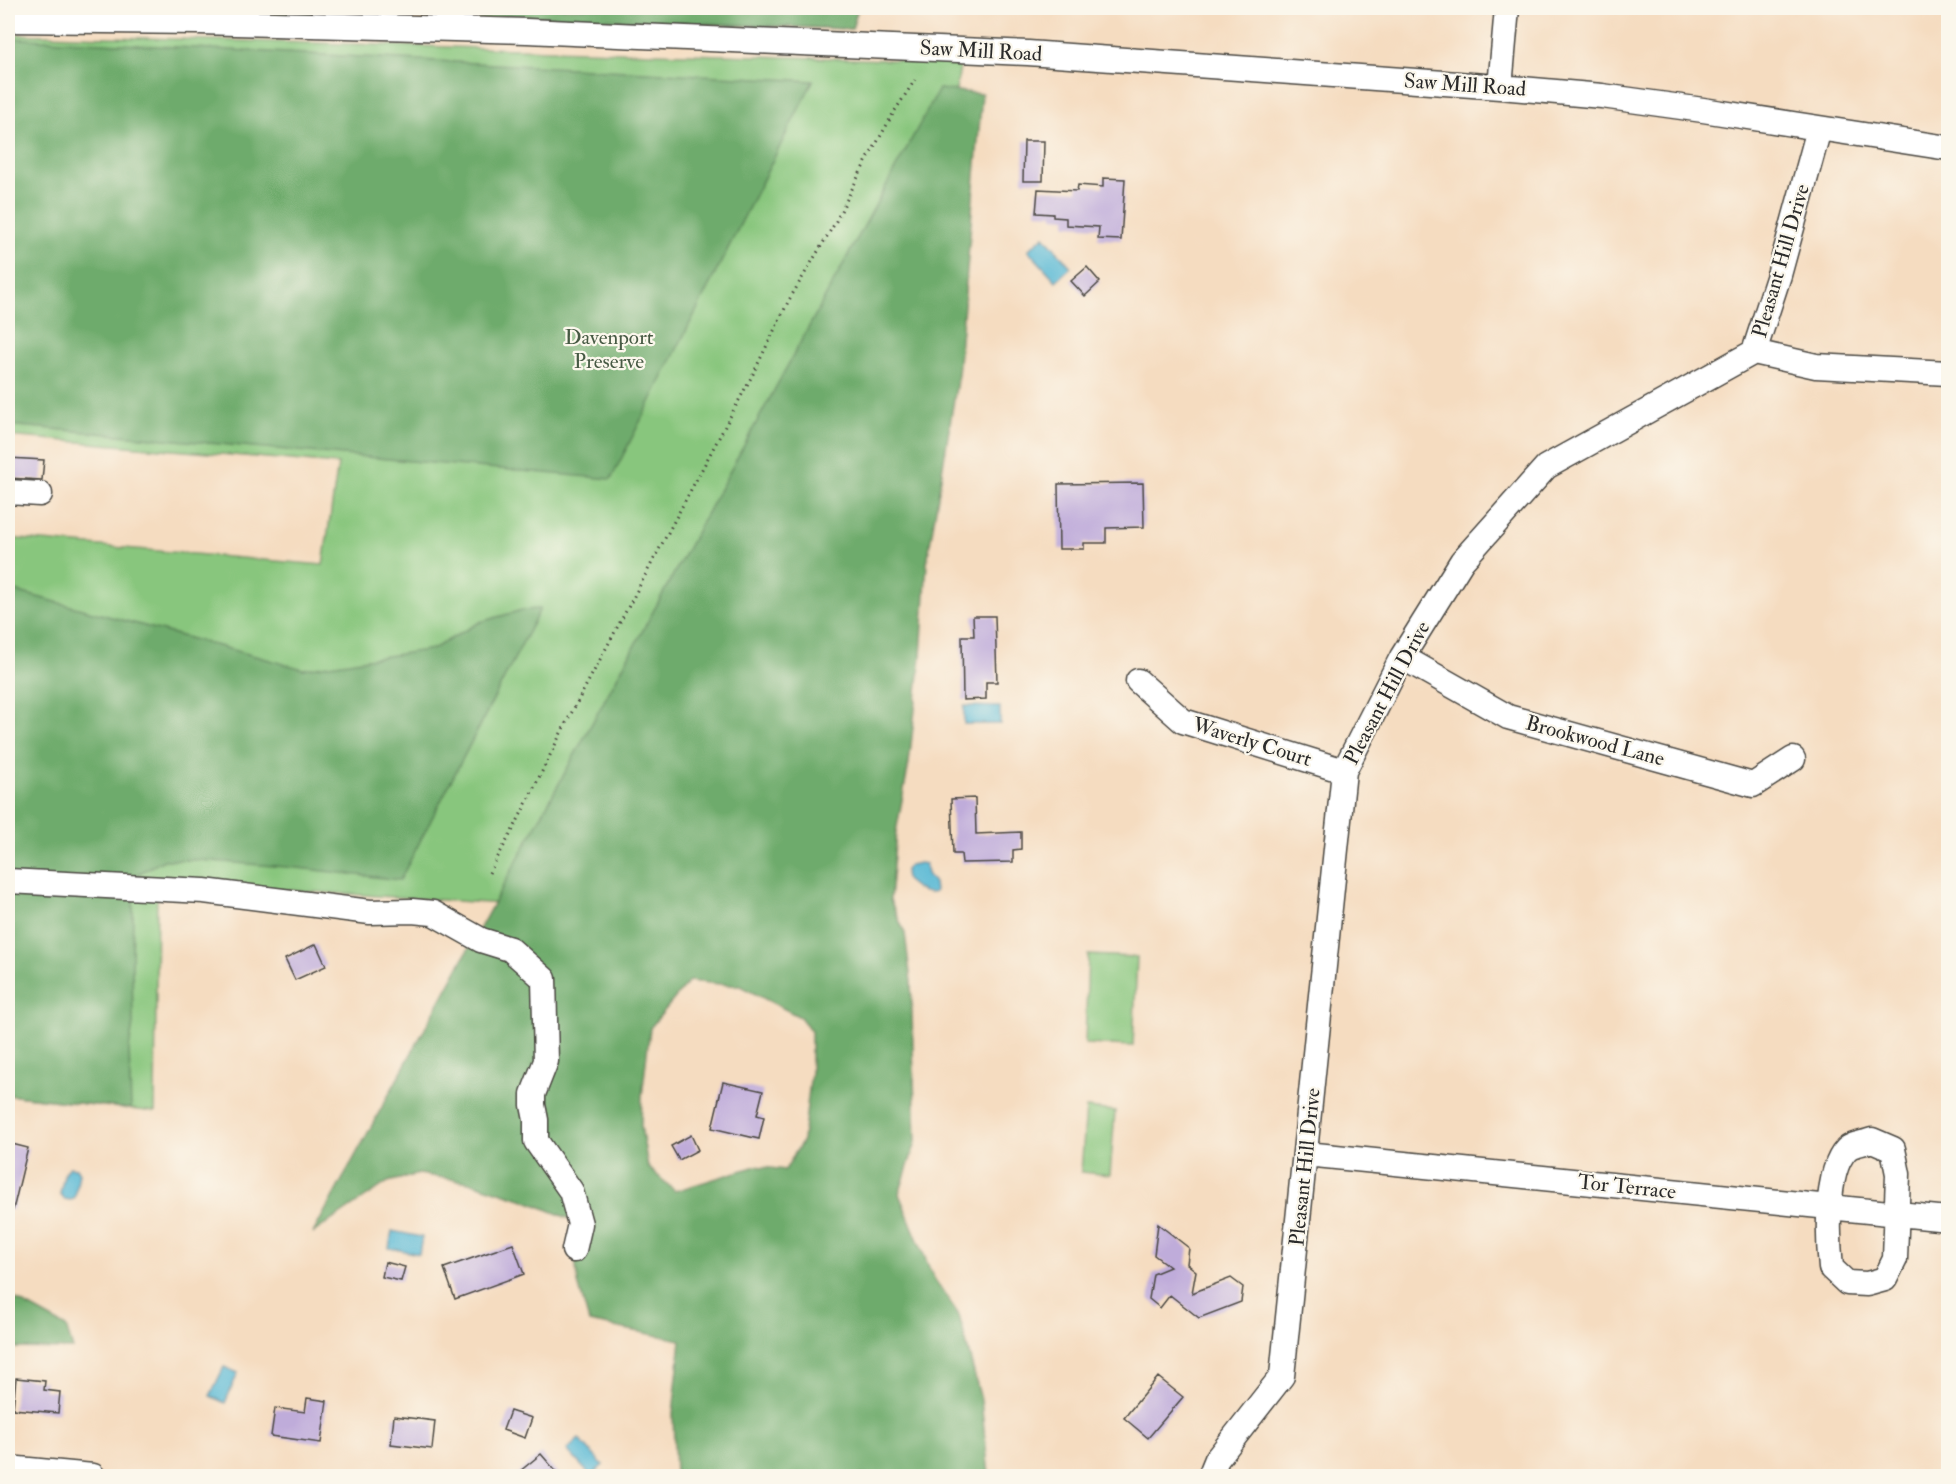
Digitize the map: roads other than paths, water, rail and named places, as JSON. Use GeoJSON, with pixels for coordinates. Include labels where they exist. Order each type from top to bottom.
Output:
{"type":"FeatureCollection","features":[{"type":"Feature","properties":{"kind":"street"},"geometry":{"type":"LineString","coordinates":[[1500,87],[1507,8]]}},
{"type":"Feature","properties":{"kind":"street","name":"Saw Mill Road"},"geometry":{"type":"LineString","coordinates":[[8,20],[199,22],[516,31],[1028,53],[1500,87],[1636,101],[1819,129],[1948,142]]}},
{"type":"Feature","properties":{"kind":"street","name":"Pleasant Hill Drive"},"geometry":{"type":"LineString","coordinates":[[1210,1476],[1217,1459],[1282,1376],[1344,771],[1402,657],[1462,561],[1546,467],[1754,352],[1779,275],[1819,129]]}},
{"type":"Feature","properties":{"kind":"street"},"geometry":{"type":"LineString","coordinates":[[1754,352],[1816,366],[1948,373]]}},
{"type":"Feature","properties":{"kind":"street"},"geometry":{"type":"LineString","coordinates":[[8,492],[40,494]]}},
{"type":"Feature","properties":{"kind":"street","name":"Brookwood Lane"},"geometry":{"type":"LineString","coordinates":[[1402,657],[1508,717],[1754,784],[1793,759]]}},
{"type":"Feature","properties":{"kind":"street","name":"Waverly Court"},"geometry":{"type":"LineString","coordinates":[[1138,681],[1183,721],[1344,771]]}},
{"type":"Feature","properties":{"kind":"street"},"geometry":{"type":"LineString","coordinates":[[8,881],[204,891],[370,912],[433,913],[481,940],[510,949],[544,980],[546,1061],[533,1094],[536,1141],[571,1191],[580,1224],[574,1250]]}},
{"type":"Feature","properties":{"kind":"street"},"geometry":{"type":"LineString","coordinates":[[1872,1140],[1893,1149],[1898,1174],[1897,1215],[1895,1259],[1885,1279],[1867,1284],[1847,1283],[1831,1268],[1828,1238],[1830,1208],[1836,1165],[1847,1148],[1872,1140]]}},
{"type":"Feature","properties":{"kind":"street","name":"Tor Terrace"},"geometry":{"type":"LineString","coordinates":[[1306,1154],[1948,1219]]}},
{"type":"Feature","properties":{"kind":"street"},"geometry":{"type":"LineString","coordinates":[[8,1468],[93,1476]]}},
{"type":"Feature","properties":{"kind":"water"},"geometry":{"type":"Polygon","coordinates":[[[1044,236],[1071,267],[1056,281],[1028,250],[1044,236]]]}},
{"type":"Feature","properties":{"kind":"water"},"geometry":{"type":"Polygon","coordinates":[[[964,706],[1000,707],[1000,724],[964,724],[964,706]]]}},
{"type":"Feature","properties":{"kind":"water"},"geometry":{"type":"Polygon","coordinates":[[[925,864],[927,874],[934,883],[935,892],[924,892],[906,880],[905,870],[910,865],[925,864]]]}},
{"type":"Feature","properties":{"kind":"water"},"geometry":{"type":"Polygon","coordinates":[[[70,1167],[76,1168],[79,1173],[75,1197],[71,1200],[64,1199],[60,1194],[65,1171],[70,1167]]]}},
{"type":"Feature","properties":{"kind":"water"},"geometry":{"type":"Polygon","coordinates":[[[392,1231],[422,1237],[419,1254],[389,1248],[392,1231]]]}},
{"type":"Feature","properties":{"kind":"water"},"geometry":{"type":"Polygon","coordinates":[[[224,1367],[238,1373],[225,1403],[210,1396],[224,1367]]]}},
{"type":"Feature","properties":{"kind":"water"},"geometry":{"type":"Polygon","coordinates":[[[579,1439],[603,1465],[591,1476],[567,1450],[579,1439]]]}},
{"type":"Feature","properties":{"kind":"park label","name":"Davenport Preserve"},"geometry":{"type":"Point","coordinates":[609,349]}}]}
